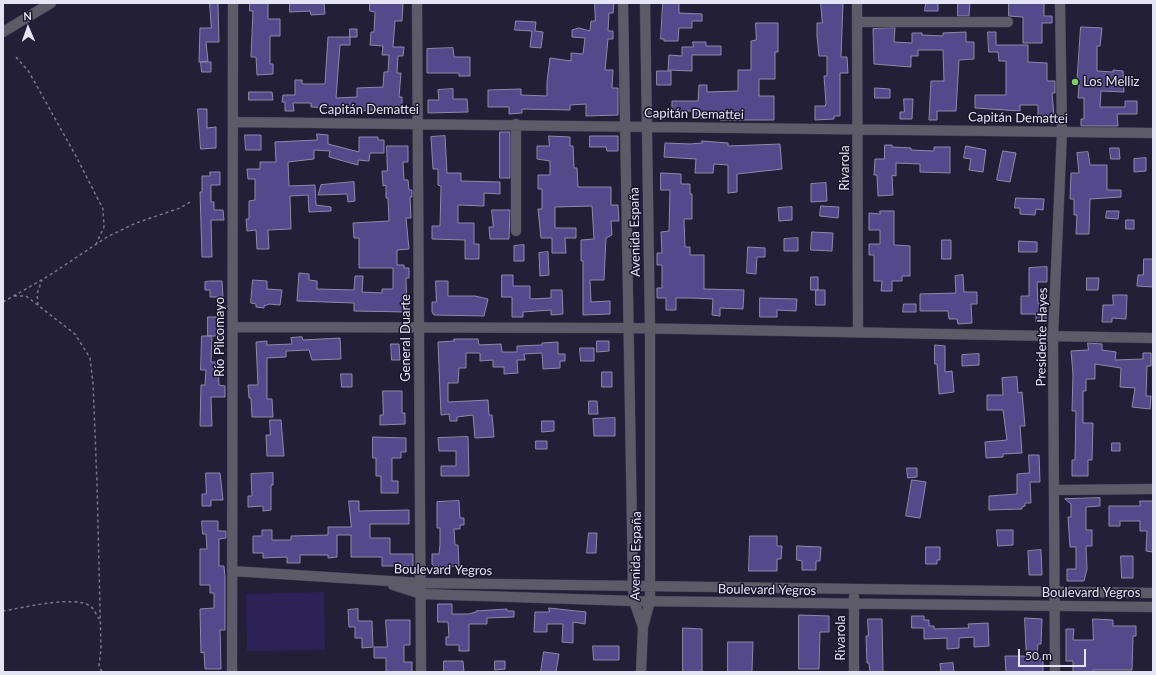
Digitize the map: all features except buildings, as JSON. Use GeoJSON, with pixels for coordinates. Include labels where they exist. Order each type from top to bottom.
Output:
{"type":"FeatureCollection","features":[{"type":"Feature","properties":{"kind":"street"},"geometry":{"type":"LineString","coordinates":[[3,32],[51,3]]}},
{"type":"Feature","properties":{"kind":"street","name":"Río Pilcomayo"},"geometry":{"type":"LineString","coordinates":[[232,672],[233,3]]}},
{"type":"Feature","properties":{"kind":"street","name":"General Duarte"},"geometry":{"type":"LineString","coordinates":[[417,3],[421,672]]}},
{"type":"Feature","properties":{"kind":"street","name":"Avenida España"},"geometry":{"type":"LineString","coordinates":[[623,3],[632,586],[634,601],[643,627]]}},
{"type":"Feature","properties":{"kind":"street","name":"Avenida España"},"geometry":{"type":"LineString","coordinates":[[643,627],[650,601],[650,328],[645,3]]}},
{"type":"Feature","properties":{"kind":"street","name":"Rivarola"},"geometry":{"type":"LineString","coordinates":[[857,3],[858,332]]}},
{"type":"Feature","properties":{"kind":"street","name":"Presidente Hayes"},"geometry":{"type":"LineString","coordinates":[[1055,672],[1056,592],[1053,336],[1062,132],[1060,3]]}},
{"type":"Feature","properties":{"kind":"street"},"geometry":{"type":"LineString","coordinates":[[857,22],[1008,22]]}},
{"type":"Feature","properties":{"kind":"street","name":"Capitán Demattei"},"geometry":{"type":"LineString","coordinates":[[234,122],[516,124],[1153,133]]}},
{"type":"Feature","properties":{"kind":"street"},"geometry":{"type":"LineString","coordinates":[[516,124],[516,231]]}},
{"type":"Feature","properties":{"kind":"street"},"geometry":{"type":"LineString","coordinates":[[233,327],[419,326],[650,328],[1153,338]]}},
{"type":"Feature","properties":{"kind":"street"},"geometry":{"type":"LineString","coordinates":[[1055,490],[1153,489]]}},
{"type":"Feature","properties":{"kind":"street"},"geometry":{"type":"LineString","coordinates":[[232,571],[384,581]]}},
{"type":"Feature","properties":{"kind":"street","name":"Boulevard Yegros"},"geometry":{"type":"LineString","coordinates":[[384,581],[421,583],[1153,593]]}},
{"type":"Feature","properties":{"kind":"street","name":"Boulevard Yegros"},"geometry":{"type":"LineString","coordinates":[[384,581],[421,594],[634,601],[1153,607]]}},
{"type":"Feature","properties":{"kind":"street","name":"Rivarola"},"geometry":{"type":"LineString","coordinates":[[854,589],[854,672]]}},
{"type":"Feature","properties":{"kind":"street"},"geometry":{"type":"LineString","coordinates":[[641,672],[643,627]]}},
{"type":"Feature","properties":{"kind":"path"},"geometry":{"type":"LineString","coordinates":[[16,57],[29,72],[77,158],[103,209],[104,227],[95,245]]}},
{"type":"Feature","properties":{"kind":"path"},"geometry":{"type":"LineString","coordinates":[[3,302],[42,280],[95,245],[136,222],[180,208],[192,201]]}},
{"type":"Feature","properties":{"kind":"path"},"geometry":{"type":"LineString","coordinates":[[38,305],[37,294],[42,280]]}},
{"type":"Feature","properties":{"kind":"path"},"geometry":{"type":"LineString","coordinates":[[14,296],[26,296],[74,334],[90,358],[93,383],[97,483],[100,620],[99,666],[102,672]]}},
{"type":"Feature","properties":{"kind":"path"},"geometry":{"type":"LineString","coordinates":[[3,611],[50,603],[78,602],[91,606],[100,620]]}},
{"type":"Feature","properties":{"kind":"shaded area"},"geometry":{"type":"Polygon","coordinates":[[[324,592],[325,650],[247,651],[246,594],[324,592]]]}},
{"type":"Feature","properties":{"kind":"place","name":"Los Melliz"},"geometry":{"type":"Point","coordinates":[1075,82]}}]}
